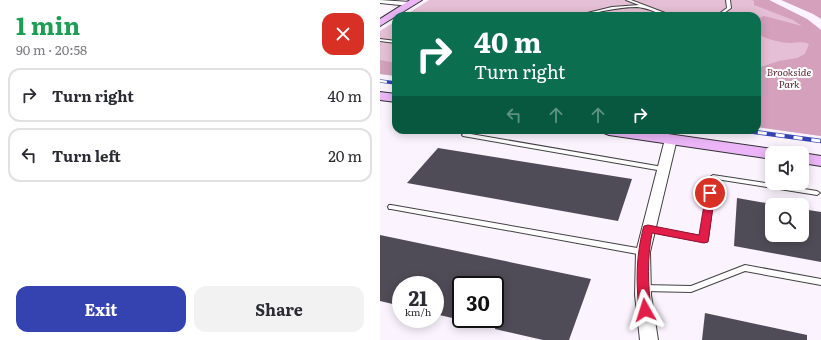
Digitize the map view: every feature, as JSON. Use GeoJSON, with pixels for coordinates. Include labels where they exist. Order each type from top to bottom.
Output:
{"type":"FeatureCollection","features":[{"type":"Feature","properties":{"kind":"main road"},"geometry":{"type":"LineString","coordinates":[[398,12],[414,2]]}},
{"type":"Feature","properties":{"kind":"main road"},"geometry":{"type":"LineString","coordinates":[[380,23],[392,16]]}},
{"type":"Feature","properties":{"kind":"main road"},"geometry":{"type":"LineString","coordinates":[[380,96],[392,98]]}},
{"type":"Feature","properties":{"kind":"main road"},"geometry":{"type":"LineString","coordinates":[[637,134],[765,153]]}},
{"type":"Feature","properties":{"kind":"main road"},"geometry":{"type":"LineString","coordinates":[[809,159],[821,161]]}},
{"type":"Feature","properties":{"kind":"street"},"geometry":{"type":"LineString","coordinates":[[380,1],[414,2]]}},
{"type":"Feature","properties":{"kind":"street"},"geometry":{"type":"LineString","coordinates":[[649,340],[642,295],[643,252],[671,139]]}},
{"type":"Feature","properties":{"kind":"lane"},"geometry":{"type":"LineString","coordinates":[[628,0],[660,12]]}},
{"type":"Feature","properties":{"kind":"lane"},"geometry":{"type":"LineString","coordinates":[[724,12],[729,8],[728,0]]}},
{"type":"Feature","properties":{"kind":"lane"},"geometry":{"type":"LineString","coordinates":[[609,8],[614,4]]}},
{"type":"Feature","properties":{"kind":"lane"},"geometry":{"type":"LineString","coordinates":[[593,12],[631,5],[647,7]]}},
{"type":"Feature","properties":{"kind":"lane"},"geometry":{"type":"LineString","coordinates":[[380,40],[392,42]]}},
{"type":"Feature","properties":{"kind":"lane"},"geometry":{"type":"LineString","coordinates":[[465,135],[664,169]]}},
{"type":"Feature","properties":{"kind":"lane"},"geometry":{"type":"LineString","coordinates":[[648,229],[704,239],[712,177],[817,193]]}},
{"type":"Feature","properties":{"kind":"lane"},"geometry":{"type":"LineString","coordinates":[[391,207],[643,252]]}},
{"type":"Feature","properties":{"kind":"lane"},"geometry":{"type":"LineString","coordinates":[[643,288],[691,289],[745,268],[821,282]]}},
{"type":"Feature","properties":{"kind":"green space","name":"Brookside Park"},"geometry":{"type":"Polygon","coordinates":[[[429,0],[769,0],[807,19],[821,30],[821,136],[761,128],[761,12],[410,12],[429,0]]]}},
{"type":"Feature","properties":{"kind":"green space"},"geometry":{"type":"Polygon","coordinates":[[[752,0],[769,0],[807,19],[821,30],[821,136],[761,128],[761,67],[779,61],[797,58],[805,54],[809,44],[802,42],[786,43],[768,39],[761,35],[761,17],[764,16],[802,26],[793,20],[754,5],[754,1],[752,0]]]}},
{"type":"Feature","properties":{"kind":"green space"},"geometry":{"type":"Polygon","coordinates":[[[781,0],[821,0],[821,19],[813,14],[781,0]]]}},
{"type":"Feature","properties":{"kind":"green space"},"geometry":{"type":"Polygon","coordinates":[[[392,24],[392,76],[380,74],[380,31],[392,24]]]}},
{"type":"Feature","properties":{"kind":"green space"},"geometry":{"type":"Polygon","coordinates":[[[380,60],[392,62],[392,76],[380,74],[380,60]]]}},
{"type":"Feature","properties":{"kind":"building"},"geometry":{"type":"Polygon","coordinates":[[[438,148],[632,179],[618,221],[407,183],[438,148]]]}},
{"type":"Feature","properties":{"kind":"building"},"geometry":{"type":"Polygon","coordinates":[[[737,198],[765,203],[765,242],[809,242],[809,210],[821,212],[821,262],[734,246],[737,198]]]}},
{"type":"Feature","properties":{"kind":"building"},"geometry":{"type":"Polygon","coordinates":[[[380,235],[591,279],[569,340],[543,340],[495,329],[504,328],[504,276],[452,276],[452,318],[444,316],[444,276],[392,276],[392,304],[380,301],[380,235]]]}},
{"type":"Feature","properties":{"kind":"building"},"geometry":{"type":"Polygon","coordinates":[[[705,313],[807,335],[807,340],[702,340],[705,313]]]}},
{"type":"Feature","properties":{"kind":"railway"},"geometry":{"type":"LineString","coordinates":[[380,81],[392,82]]}},
{"type":"Feature","properties":{"kind":"railway"},"geometry":{"type":"LineString","coordinates":[[761,133],[821,141]]}},
{"type":"Feature","properties":{"kind":"route"},"geometry":{"type":"LineString","coordinates":[[645,310],[642,295],[643,252],[644,241],[648,229],[704,239],[710,193]]}}]}
